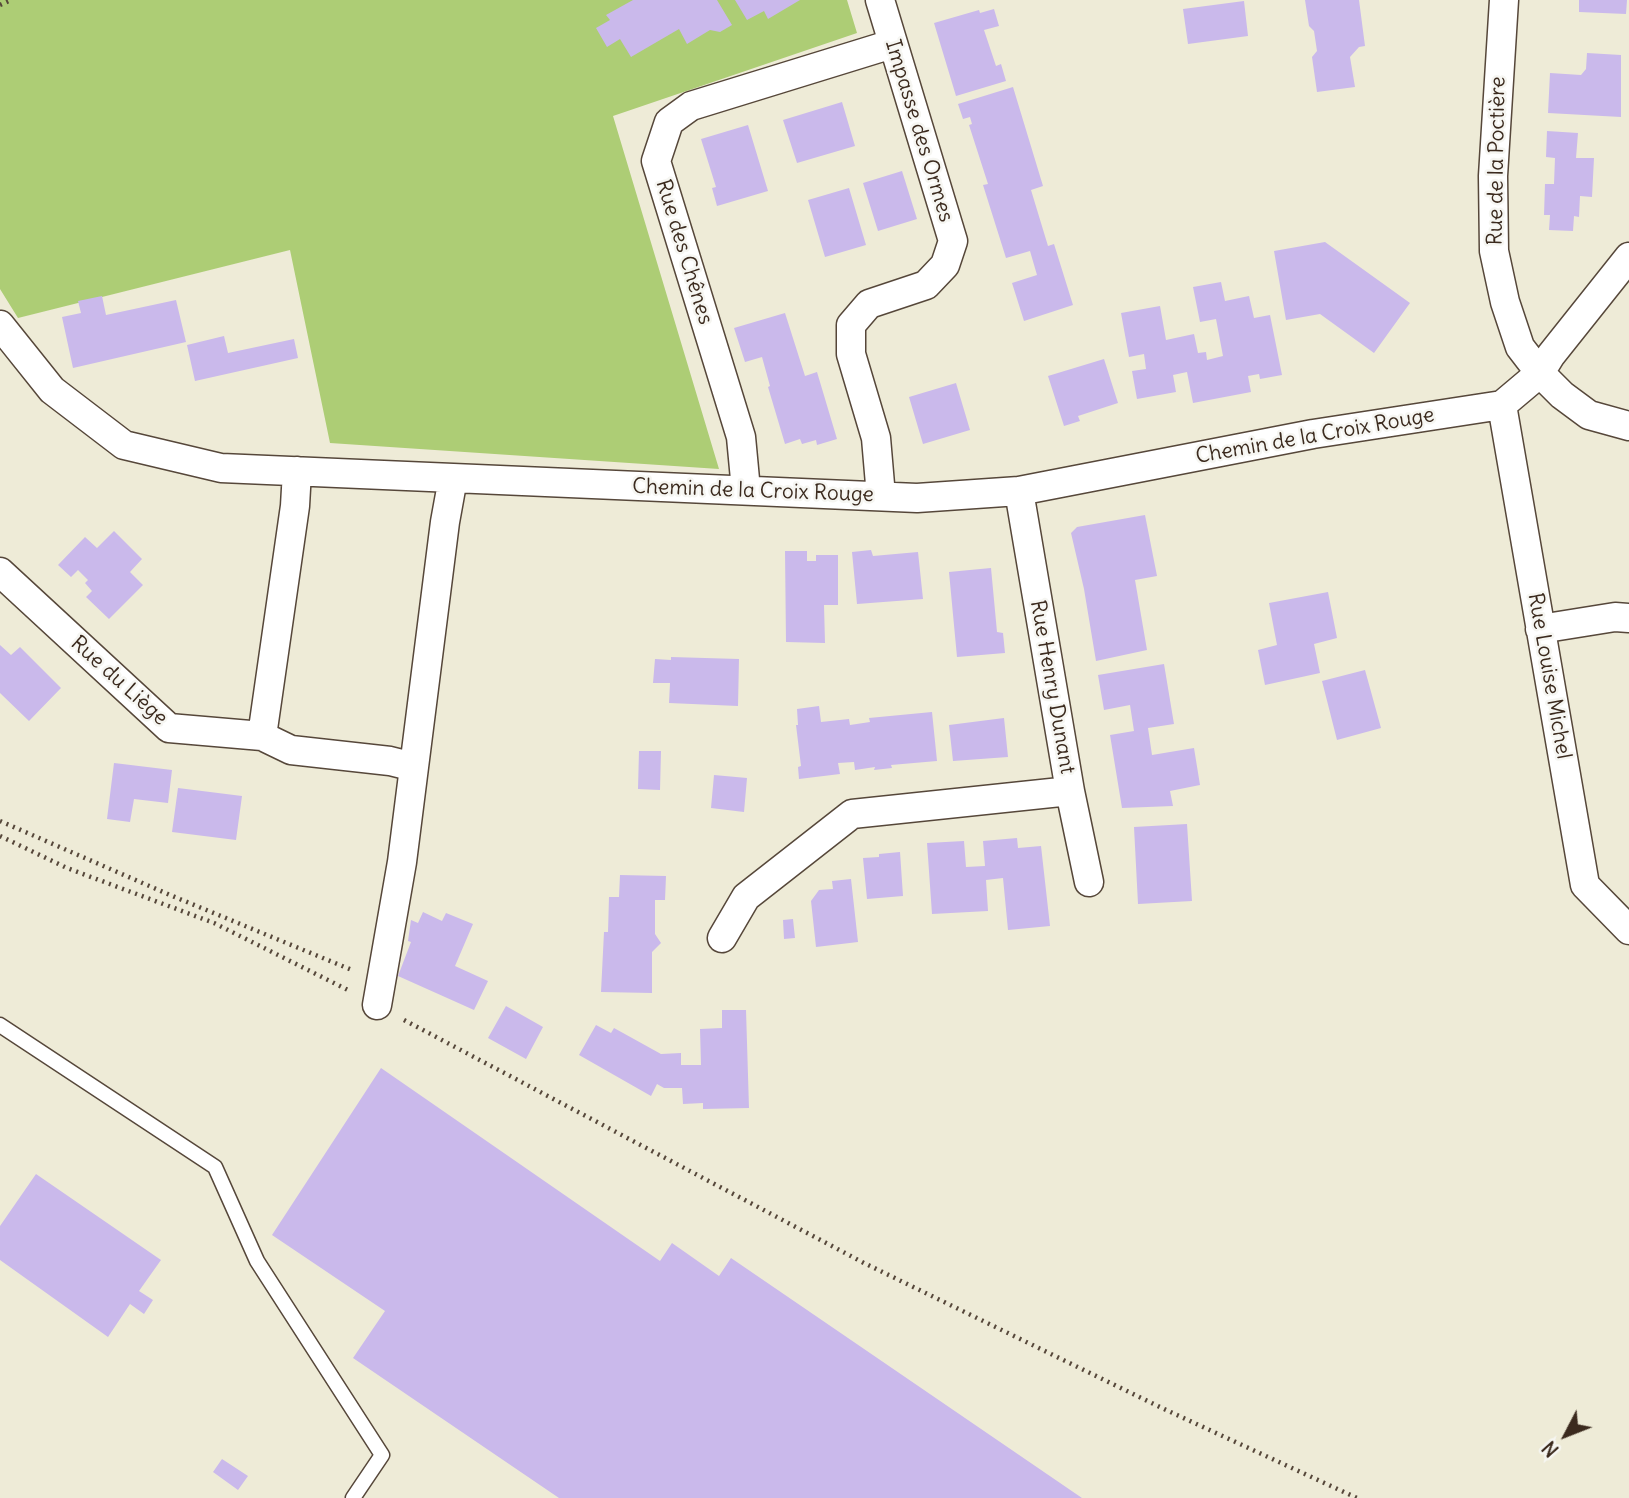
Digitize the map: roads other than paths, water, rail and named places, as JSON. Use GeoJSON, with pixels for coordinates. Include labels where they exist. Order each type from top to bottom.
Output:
{"type":"FeatureCollection","features":[{"type":"Feature","properties":{"kind":"street","name":"Impasse des Ormes"},"geometry":{"type":"LineString","coordinates":[[880,0],[953,241],[945,265],[926,285],[869,304],[851,325],[851,354],[876,438],[881,496]]}},
{"type":"Feature","properties":{"kind":"street","name":"Rue de la Poctière"},"geometry":{"type":"LineString","coordinates":[[1504,0],[1493,176],[1494,251],[1504,302],[1520,347],[1562,396],[1589,415],[1629,426]]}},
{"type":"Feature","properties":{"kind":"street","name":"Rue des Chênes"},"geometry":{"type":"LineString","coordinates":[[746,490],[741,437],[656,161],[669,122],[691,106],[892,44]]}},
{"type":"Feature","properties":{"kind":"street"},"geometry":{"type":"LineString","coordinates":[[1502,405],[1540,373],[1551,355],[1629,257]]}},
{"type":"Feature","properties":{"kind":"street","name":"Chemin de la Croix Rouge"},"geometry":{"type":"LineString","coordinates":[[0,325],[52,390],[124,445],[221,468],[917,498],[1019,491],[1313,434],[1502,405]]}},
{"type":"Feature","properties":{"kind":"street","name":"Rue Louise Michel"},"geometry":{"type":"LineString","coordinates":[[1502,405],[1585,885],[1629,930]]}},
{"type":"Feature","properties":{"kind":"street"},"geometry":{"type":"LineString","coordinates":[[262,736],[295,506],[296,471]]}},
{"type":"Feature","properties":{"kind":"street"},"geometry":{"type":"LineString","coordinates":[[377,1005],[402,862],[445,522],[453,478]]}},
{"type":"Feature","properties":{"kind":"street","name":"Rue Henry Dunant"},"geometry":{"type":"LineString","coordinates":[[1019,491],[1070,790],[1090,882]]}},
{"type":"Feature","properties":{"kind":"street","name":"Rue du Liège"},"geometry":{"type":"LineString","coordinates":[[0,572],[169,728],[262,736],[291,750],[414,766]]}},
{"type":"Feature","properties":{"kind":"street"},"geometry":{"type":"LineString","coordinates":[[1540,629],[1629,618]]}},
{"type":"Feature","properties":{"kind":"street"},"geometry":{"type":"LineString","coordinates":[[723,938],[746,897],[852,814],[1070,790]]}},
{"type":"Feature","properties":{"kind":"lane"},"geometry":{"type":"LineString","coordinates":[[0,1025],[215,1167],[257,1261],[382,1455],[353,1498]]}}]}
